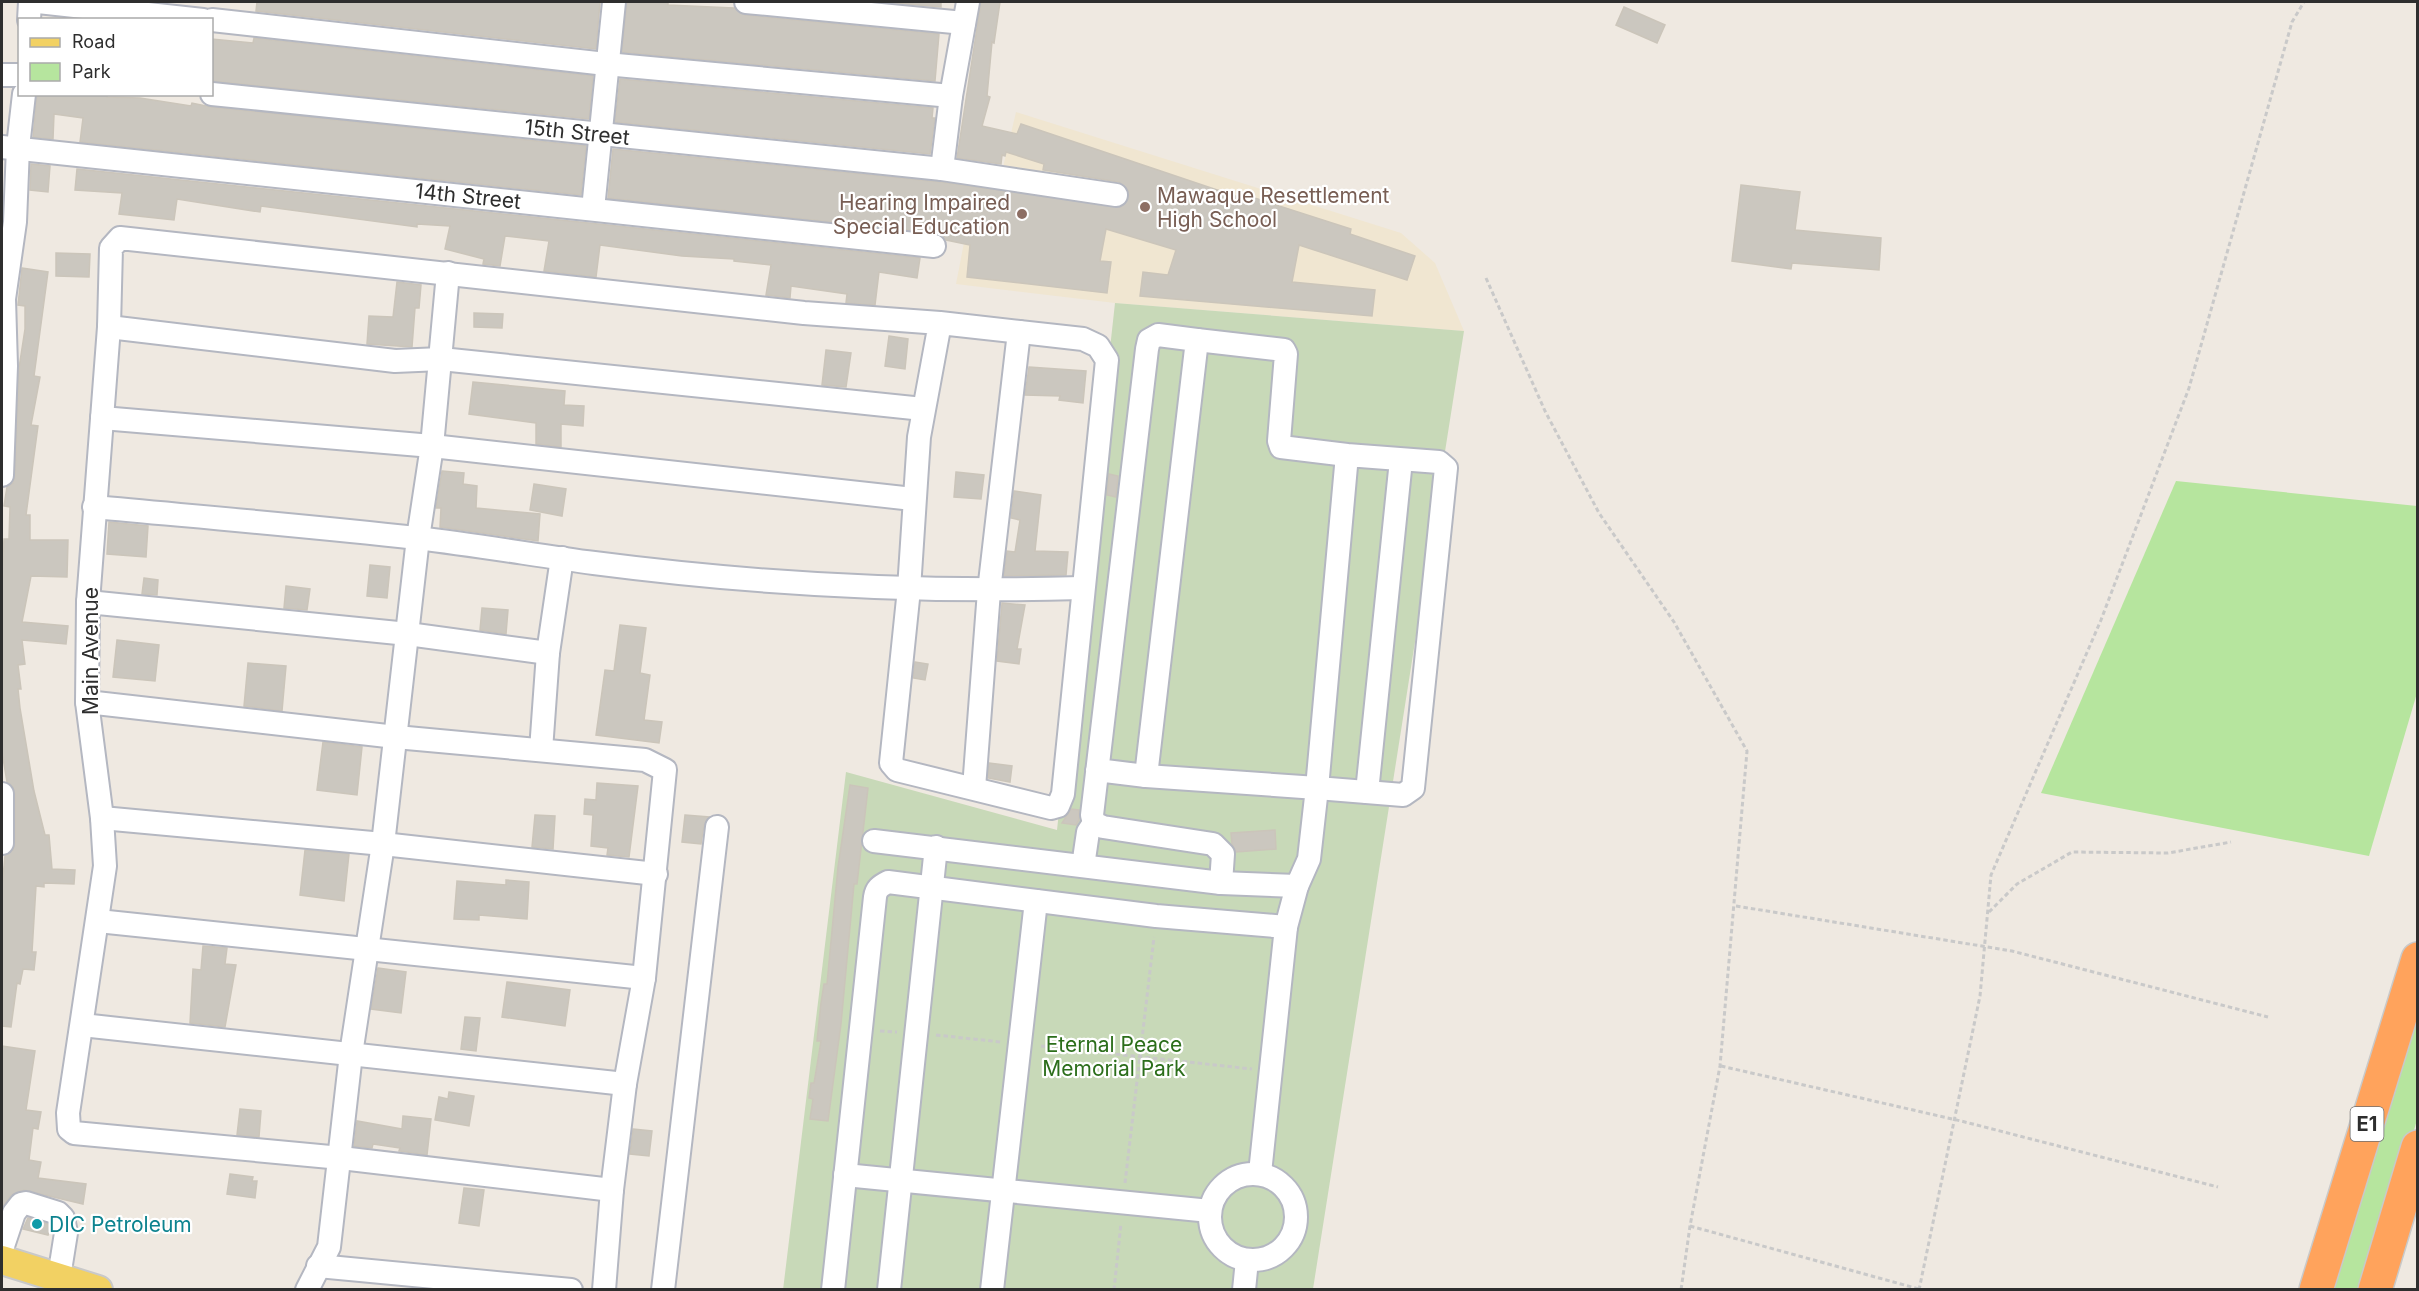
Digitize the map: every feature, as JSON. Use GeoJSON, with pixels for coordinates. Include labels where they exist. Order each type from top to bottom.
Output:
{"type":"FeatureCollection","features":[{"type":"Feature","properties":{"kind":"highway","name":"E1"},"geometry":{"type":"LineString","coordinates":[[2316,1290],[2418,959]]}},
{"type":"Feature","properties":{"kind":"highway"},"geometry":{"type":"LineString","coordinates":[[2375,1290],[2418,1147]]}},
{"type":"Feature","properties":{"kind":"main road"},"geometry":{"type":"LineString","coordinates":[[2,1260],[98,1290]]}},
{"type":"Feature","properties":{"kind":"street"},"geometry":{"type":"LineString","coordinates":[[29,18],[30,2]]}},
{"type":"Feature","properties":{"kind":"street"},"geometry":{"type":"LineString","coordinates":[[38,2],[184,18]]}},
{"type":"Feature","properties":{"kind":"street"},"geometry":{"type":"LineString","coordinates":[[593,209],[614,2]]}},
{"type":"Feature","properties":{"kind":"street"},"geometry":{"type":"LineString","coordinates":[[746,2],[966,12],[951,96],[942,169]]}},
{"type":"Feature","properties":{"kind":"street"},"geometry":{"type":"LineString","coordinates":[[213,21],[606,64],[951,96]]}},
{"type":"Feature","properties":{"kind":"street"},"geometry":{"type":"LineString","coordinates":[[2,75],[18,75]]}},
{"type":"Feature","properties":{"kind":"street","name":"15th Street"},"geometry":{"type":"LineString","coordinates":[[213,94],[942,169],[1116,195]]}},
{"type":"Feature","properties":{"kind":"street"},"geometry":{"type":"LineString","coordinates":[[2,475],[3,299],[10,147],[23,96]]}},
{"type":"Feature","properties":{"kind":"street","name":"14th Street"},"geometry":{"type":"LineString","coordinates":[[10,147],[934,246]]}},
{"type":"Feature","properties":{"kind":"street","name":"Main Avenue"},"geometry":{"type":"LineString","coordinates":[[341,1158],[74,1133],[67,1122],[105,866],[102,818],[87,702],[88,602],[109,327],[111,248],[120,238],[448,273]]}},
{"type":"Feature","properties":{"kind":"street"},"geometry":{"type":"LineString","coordinates":[[307,1290],[324,1257],[341,1158],[351,1054],[383,844],[418,538],[432,446],[448,273],[804,313],[940,323],[1083,339],[1098,346],[1107,360],[1082,588],[1063,794],[1058,806],[1051,808],[897,770],[891,763],[909,589],[913,499],[923,410],[940,323]]}},
{"type":"Feature","properties":{"kind":"street"},"geometry":{"type":"LineString","coordinates":[[109,327],[395,361],[441,359],[923,410]]}},
{"type":"Feature","properties":{"kind":"street"},"geometry":{"type":"LineString","coordinates":[[974,788],[989,591],[1019,332]]}},
{"type":"Feature","properties":{"kind":"street"},"geometry":{"type":"LineString","coordinates":[[1083,866],[1088,832],[1094,823],[1097,770],[1149,340],[1158,335],[1284,350],[1286,354],[1279,441],[1281,447],[1439,462],[1446,468],[1413,788],[1403,795],[1146,776],[1097,770]]}},
{"type":"Feature","properties":{"kind":"street"},"geometry":{"type":"LineString","coordinates":[[1146,776],[1197,340]]}},
{"type":"Feature","properties":{"kind":"street"},"geometry":{"type":"LineString","coordinates":[[102,418],[432,446],[913,499]]}},
{"type":"Feature","properties":{"kind":"street"},"geometry":{"type":"LineString","coordinates":[[1260,1173],[1286,927],[1297,886],[1309,859],[1347,455]]}},
{"type":"Feature","properties":{"kind":"street"},"geometry":{"type":"LineString","coordinates":[[1367,792],[1401,460]]}},
{"type":"Feature","properties":{"kind":"street"},"geometry":{"type":"LineString","coordinates":[[94,507],[418,538],[710,576],[909,589],[989,591],[1082,588]]}},
{"type":"Feature","properties":{"kind":"street"},"geometry":{"type":"LineString","coordinates":[[541,750],[548,653],[562,558]]}},
{"type":"Feature","properties":{"kind":"street"},"geometry":{"type":"LineString","coordinates":[[88,602],[408,634],[548,653]]}},
{"type":"Feature","properties":{"kind":"street"},"geometry":{"type":"LineString","coordinates":[[87,702],[396,737],[645,760],[665,770],[644,978],[626,1084],[612,1190],[604,1290]]}},
{"type":"Feature","properties":{"kind":"street"},"geometry":{"type":"LineString","coordinates":[[2,798],[2,843]]}},
{"type":"Feature","properties":{"kind":"street"},"geometry":{"type":"LineString","coordinates":[[102,818],[383,844],[656,874]]}},
{"type":"Feature","properties":{"kind":"street"},"geometry":{"type":"LineString","coordinates":[[1094,823],[1212,844],[1223,854],[1221,883]]}},
{"type":"Feature","properties":{"kind":"street"},"geometry":{"type":"LineString","coordinates":[[663,1290],[717,827]]}},
{"type":"Feature","properties":{"kind":"street"},"geometry":{"type":"LineString","coordinates":[[874,841],[1221,883],[1297,886]]}},
{"type":"Feature","properties":{"kind":"street"},"geometry":{"type":"LineString","coordinates":[[889,1290],[936,847]]}},
{"type":"Feature","properties":{"kind":"street"},"geometry":{"type":"LineString","coordinates":[[833,1290],[844,1175],[863,1030],[876,890],[888,882],[1156,916],[1286,927]]}},
{"type":"Feature","properties":{"kind":"street"},"geometry":{"type":"LineString","coordinates":[[992,1290],[1018,1044],[1036,901]]}},
{"type":"Feature","properties":{"kind":"street"},"geometry":{"type":"LineString","coordinates":[[98,921],[644,978]]}},
{"type":"Feature","properties":{"kind":"street"},"geometry":{"type":"LineString","coordinates":[[82,1025],[626,1084]]}},
{"type":"Feature","properties":{"kind":"street"},"geometry":{"type":"LineString","coordinates":[[341,1158],[612,1190]]}},
{"type":"Feature","properties":{"kind":"street"},"geometry":{"type":"LineString","coordinates":[[1260,1173],[1280,1182],[1294,1201],[1297,1223],[1288,1244],[1269,1258],[1247,1260],[1226,1251],[1212,1233],[1210,1211],[1219,1190],[1237,1176],[1260,1173]]}},
{"type":"Feature","properties":{"kind":"street"},"geometry":{"type":"LineString","coordinates":[[844,1175],[1210,1211]]}},
{"type":"Feature","properties":{"kind":"street"},"geometry":{"type":"LineString","coordinates":[[2,1249],[14,1213],[21,1204],[26,1203],[58,1213],[63,1218],[66,1233],[59,1277]]}},
{"type":"Feature","properties":{"kind":"street"},"geometry":{"type":"LineString","coordinates":[[324,1257],[341,1280],[571,1290]]}},
{"type":"Feature","properties":{"kind":"street"},"geometry":{"type":"LineString","coordinates":[[1244,1290],[1247,1260]]}},
{"type":"Feature","properties":{"kind":"path"},"geometry":{"type":"LineString","coordinates":[[1690,1226],[1920,1289],[1980,996],[1991,874],[2101,620],[2189,388],[2292,22],[2304,2]]}},
{"type":"Feature","properties":{"kind":"path"},"geometry":{"type":"LineString","coordinates":[[1486,278],[1545,411],[1599,513],[1674,622],[1747,751],[1736,906],[1720,1066],[1690,1226],[1681,1290]]}},
{"type":"Feature","properties":{"kind":"path"},"geometry":{"type":"LineString","coordinates":[[1988,913],[2017,884],[2073,852],[2168,853],[2231,842]]}},
{"type":"Feature","properties":{"kind":"path"},"geometry":{"type":"LineString","coordinates":[[1736,906],[1985,946],[2268,1017]]}},
{"type":"Feature","properties":{"kind":"path"},"geometry":{"type":"LineString","coordinates":[[1114,1290],[1156,916]]}},
{"type":"Feature","properties":{"kind":"path"},"geometry":{"type":"LineString","coordinates":[[863,1030],[916,1032],[1272,1071]]}},
{"type":"Feature","properties":{"kind":"path"},"geometry":{"type":"LineString","coordinates":[[1720,1066],[1954,1119],[2218,1187]]}},
{"type":"Feature","properties":{"kind":"shaded area","name":"Mawaque Resettlement High School"},"geometry":{"type":"Polygon","coordinates":[[[1016,112],[1401,233],[1435,263],[1464,331],[1115,303],[956,284],[976,181],[1000,180],[1016,112]]]}},
{"type":"Feature","properties":{"kind":"green space","name":"Eternal Peace Memorial Park"},"geometry":{"type":"Polygon","coordinates":[[[1115,303],[1464,331],[1313,1289],[783,1290],[846,772],[1057,830],[1115,303]]]}},
{"type":"Feature","properties":{"kind":"green space"},"geometry":{"type":"Polygon","coordinates":[[[2176,481],[2417,506],[2417,693],[2369,856],[2041,793],[2176,481]]]}},
{"type":"Feature","properties":{"kind":"green space"},"geometry":{"type":"Polygon","coordinates":[[[2417,1012],[2417,1120],[2367,1289],[2333,1290],[2417,1012]]]}},
{"type":"Feature","properties":{"kind":"building"},"geometry":{"type":"Polygon","coordinates":[[[257,2],[600,2],[596,49],[256,11],[257,2]]]}},
{"type":"Feature","properties":{"kind":"building"},"geometry":{"type":"Polygon","coordinates":[[[627,2],[668,2],[668,5],[734,8],[745,15],[939,34],[935,81],[622,52],[627,2]]]}},
{"type":"Feature","properties":{"kind":"building"},"geometry":{"type":"Polygon","coordinates":[[[882,2],[941,2],[941,7],[882,2]]]}},
{"type":"Feature","properties":{"kind":"building","name":"Mawaque Resettlement High School"},"geometry":{"type":"Polygon","coordinates":[[[981,2],[1000,2],[994,43],[992,42],[987,96],[990,97],[982,126],[1017,134],[1021,124],[1241,198],[1242,194],[1351,229],[1350,234],[1415,256],[1407,280],[1299,245],[1292,282],[1375,290],[1372,316],[1140,296],[1143,272],[1168,275],[1176,250],[1106,229],[1100,261],[1111,262],[1107,293],[967,277],[970,245],[946,240],[935,233],[608,198],[613,149],[940,182],[1121,207],[1129,196],[1128,190],[1119,182],[1043,170],[1044,164],[1006,152],[1005,156],[1002,155],[1001,164],[957,158],[981,2]]]}},
{"type":"Feature","properties":{"kind":"building"},"geometry":{"type":"Polygon","coordinates":[[[1624,7],[1665,25],[1657,43],[1616,25],[1624,7]]]}},
{"type":"Feature","properties":{"kind":"building"},"geometry":{"type":"Polygon","coordinates":[[[254,38],[593,76],[589,119],[213,81],[213,39],[253,43],[254,38]]]}},
{"type":"Feature","properties":{"kind":"building"},"geometry":{"type":"Polygon","coordinates":[[[620,79],[933,108],[932,118],[935,118],[930,154],[615,122],[620,79]]]}},
{"type":"Feature","properties":{"kind":"building"},"geometry":{"type":"Polygon","coordinates":[[[37,96],[107,96],[140,98],[191,106],[192,103],[211,107],[586,146],[581,195],[80,142],[83,118],[54,114],[53,139],[33,137],[37,96]]]}},
{"type":"Feature","properties":{"kind":"building"},"geometry":{"type":"Polygon","coordinates":[[[31,164],[50,166],[48,192],[30,190],[31,164]]]}},
{"type":"Feature","properties":{"kind":"building"},"geometry":{"type":"Polygon","coordinates":[[[77,169],[920,258],[917,278],[879,272],[875,305],[846,303],[847,294],[791,286],[790,298],[766,295],[771,265],[734,261],[734,259],[682,256],[600,245],[596,277],[544,271],[549,241],[505,236],[500,266],[483,264],[484,259],[445,249],[450,226],[417,224],[417,227],[261,206],[260,212],[177,199],[174,220],[119,214],[122,193],[75,190],[77,169]]]}},
{"type":"Feature","properties":{"kind":"building"},"geometry":{"type":"Polygon","coordinates":[[[1741,185],[1800,192],[1795,230],[1881,238],[1879,270],[1792,263],[1791,269],[1732,261],[1741,185]]]}},
{"type":"Feature","properties":{"kind":"building"},"geometry":{"type":"Polygon","coordinates":[[[56,253],[90,254],[89,277],[56,276],[56,253]]]}},
{"type":"Feature","properties":{"kind":"building"},"geometry":{"type":"Polygon","coordinates":[[[22,268],[48,272],[34,376],[40,377],[31,425],[38,426],[26,515],[30,515],[30,540],[68,540],[67,577],[31,576],[22,622],[68,626],[66,644],[22,640],[25,664],[18,665],[21,689],[18,689],[34,791],[45,835],[49,835],[52,869],[75,870],[74,884],[44,883],[44,887],[36,886],[32,952],[36,952],[34,970],[23,969],[20,984],[17,983],[11,1027],[2,1026],[2,887],[5,856],[13,850],[15,844],[15,794],[13,787],[7,782],[2,752],[2,573],[4,539],[9,539],[10,507],[4,506],[7,487],[13,483],[15,476],[19,368],[25,329],[25,306],[18,305],[22,268]]]}},
{"type":"Feature","properties":{"kind":"building"},"geometry":{"type":"Polygon","coordinates":[[[397,282],[421,285],[419,308],[415,308],[412,347],[367,344],[369,316],[393,317],[397,282]]]}},
{"type":"Feature","properties":{"kind":"building"},"geometry":{"type":"Polygon","coordinates":[[[474,313],[503,314],[502,328],[474,327],[474,313]]]}},
{"type":"Feature","properties":{"kind":"building"},"geometry":{"type":"Polygon","coordinates":[[[889,336],[908,339],[905,369],[885,366],[889,336]]]}},
{"type":"Feature","properties":{"kind":"building"},"geometry":{"type":"Polygon","coordinates":[[[826,350],[851,353],[846,387],[822,385],[826,350]]]}},
{"type":"Feature","properties":{"kind":"building"},"geometry":{"type":"Polygon","coordinates":[[[1029,367],[1086,371],[1083,403],[1059,400],[1060,396],[1025,395],[1029,367]]]}},
{"type":"Feature","properties":{"kind":"building"},"geometry":{"type":"Polygon","coordinates":[[[473,382],[565,391],[564,405],[584,406],[583,426],[561,424],[561,447],[536,444],[536,423],[469,414],[473,382]]]}},
{"type":"Feature","properties":{"kind":"building"},"geometry":{"type":"Polygon","coordinates":[[[442,471],[464,473],[463,484],[477,486],[476,508],[540,514],[538,541],[440,527],[441,508],[436,508],[442,471]]]}},
{"type":"Feature","properties":{"kind":"building"},"geometry":{"type":"Polygon","coordinates":[[[956,472],[984,475],[981,499],[954,497],[956,472]]]}},
{"type":"Feature","properties":{"kind":"building"},"geometry":{"type":"Polygon","coordinates":[[[1109,474],[1118,476],[1116,497],[1107,495],[1109,474]]]}},
{"type":"Feature","properties":{"kind":"building"},"geometry":{"type":"Polygon","coordinates":[[[534,484],[566,489],[562,516],[530,510],[534,484]]]}},
{"type":"Feature","properties":{"kind":"building"},"geometry":{"type":"Polygon","coordinates":[[[1014,491],[1041,495],[1035,551],[1068,552],[1066,575],[1004,576],[1007,551],[1015,552],[1020,520],[1011,518],[1014,491]]]}},
{"type":"Feature","properties":{"kind":"building"},"geometry":{"type":"Polygon","coordinates":[[[109,522],[148,526],[146,557],[107,554],[109,522]]]}},
{"type":"Feature","properties":{"kind":"building"},"geometry":{"type":"Polygon","coordinates":[[[370,565],[390,567],[387,598],[367,596],[370,565]]]}},
{"type":"Feature","properties":{"kind":"building"},"geometry":{"type":"Polygon","coordinates":[[[144,578],[158,580],[157,595],[142,594],[144,578]]]}},
{"type":"Feature","properties":{"kind":"building"},"geometry":{"type":"Polygon","coordinates":[[[286,586],[310,589],[307,610],[284,608],[286,586]]]}},
{"type":"Feature","properties":{"kind":"building"},"geometry":{"type":"Polygon","coordinates":[[[1002,603],[1025,605],[1017,649],[1021,649],[1019,664],[997,661],[1002,603]]]}},
{"type":"Feature","properties":{"kind":"building"},"geometry":{"type":"Polygon","coordinates":[[[482,608],[508,610],[506,634],[480,630],[482,608]]]}},
{"type":"Feature","properties":{"kind":"building"},"geometry":{"type":"Polygon","coordinates":[[[620,625],[646,628],[640,673],[650,675],[644,720],[662,722],[659,743],[596,735],[605,670],[614,671],[620,625]]]}},
{"type":"Feature","properties":{"kind":"building"},"geometry":{"type":"Polygon","coordinates":[[[117,640],[159,645],[155,681],[113,677],[117,640]]]}},
{"type":"Feature","properties":{"kind":"building"},"geometry":{"type":"Polygon","coordinates":[[[915,662],[928,664],[925,680],[913,678],[915,662]]]}},
{"type":"Feature","properties":{"kind":"building"},"geometry":{"type":"Polygon","coordinates":[[[248,663],[286,666],[282,711],[244,706],[248,663]]]}},
{"type":"Feature","properties":{"kind":"building"},"geometry":{"type":"Polygon","coordinates":[[[323,742],[362,747],[357,795],[317,790],[323,742]]]}},
{"type":"Feature","properties":{"kind":"building"},"geometry":{"type":"Polygon","coordinates":[[[989,763],[1012,766],[1010,782],[988,778],[989,763]]]}},
{"type":"Feature","properties":{"kind":"building"},"geometry":{"type":"Polygon","coordinates":[[[597,783],[638,786],[629,857],[607,855],[608,848],[591,846],[593,815],[584,814],[585,799],[596,800],[597,783]]]}},
{"type":"Feature","properties":{"kind":"building"},"geometry":{"type":"Polygon","coordinates":[[[850,785],[868,788],[857,884],[854,884],[841,1024],[828,1121],[810,1119],[813,1099],[809,1098],[811,1083],[814,1083],[821,1041],[817,1041],[821,1003],[824,984],[827,984],[838,867],[850,785]]]}},
{"type":"Feature","properties":{"kind":"building"},"geometry":{"type":"Polygon","coordinates":[[[1071,809],[1079,810],[1079,820],[1076,825],[1062,823],[1071,809]]]}},
{"type":"Feature","properties":{"kind":"building"},"geometry":{"type":"Polygon","coordinates":[[[535,815],[555,816],[553,849],[532,847],[535,815]]]}},
{"type":"Feature","properties":{"kind":"building"},"geometry":{"type":"Polygon","coordinates":[[[685,815],[709,817],[704,825],[701,844],[682,842],[685,815]]]}},
{"type":"Feature","properties":{"kind":"building"},"geometry":{"type":"Polygon","coordinates":[[[1275,830],[1276,849],[1236,852],[1232,844],[1231,833],[1275,830]]]}},
{"type":"Feature","properties":{"kind":"building"},"geometry":{"type":"Polygon","coordinates":[[[305,850],[349,854],[344,901],[300,895],[305,850]]]}},
{"type":"Feature","properties":{"kind":"building"},"geometry":{"type":"Polygon","coordinates":[[[506,880],[529,882],[527,919],[479,915],[479,920],[454,919],[457,881],[506,885],[506,880]]]}},
{"type":"Feature","properties":{"kind":"building"},"geometry":{"type":"Polygon","coordinates":[[[203,946],[227,948],[225,964],[236,965],[225,1027],[190,1023],[193,969],[201,970],[203,946]]]}},
{"type":"Feature","properties":{"kind":"building"},"geometry":{"type":"Polygon","coordinates":[[[378,968],[406,972],[401,1013],[371,1009],[378,968]]]}},
{"type":"Feature","properties":{"kind":"building"},"geometry":{"type":"Polygon","coordinates":[[[507,982],[570,990],[565,1026],[502,1017],[507,982]]]}},
{"type":"Feature","properties":{"kind":"building"},"geometry":{"type":"Polygon","coordinates":[[[465,1017],[480,1018],[476,1051],[461,1049],[465,1017]]]}},
{"type":"Feature","properties":{"kind":"building"},"geometry":{"type":"Polygon","coordinates":[[[2,1046],[35,1051],[26,1110],[41,1112],[38,1129],[33,1128],[29,1160],[41,1162],[38,1178],[86,1184],[83,1204],[24,1190],[11,1195],[2,1208],[2,1046]]]}},
{"type":"Feature","properties":{"kind":"building"},"geometry":{"type":"Polygon","coordinates":[[[449,1092],[474,1096],[469,1126],[435,1120],[439,1097],[448,1099],[449,1092]]]}},
{"type":"Feature","properties":{"kind":"building"},"geometry":{"type":"Polygon","coordinates":[[[240,1109],[261,1111],[259,1137],[237,1135],[240,1109]]]}},
{"type":"Feature","properties":{"kind":"building"},"geometry":{"type":"Polygon","coordinates":[[[403,1116],[431,1119],[427,1155],[373,1144],[372,1148],[354,1146],[357,1121],[402,1129],[403,1116]]]}},
{"type":"Feature","properties":{"kind":"building"},"geometry":{"type":"Polygon","coordinates":[[[633,1129],[652,1131],[649,1156],[630,1154],[633,1129]]]}},
{"type":"Feature","properties":{"kind":"building"},"geometry":{"type":"Polygon","coordinates":[[[230,1174],[253,1177],[252,1181],[257,1181],[255,1198],[227,1194],[230,1174]]]}},
{"type":"Feature","properties":{"kind":"building"},"geometry":{"type":"Polygon","coordinates":[[[464,1188],[484,1190],[479,1226],[459,1223],[464,1188]]]}},
{"type":"Feature","properties":{"kind":"building"},"geometry":{"type":"Polygon","coordinates":[[[28,1218],[51,1225],[48,1235],[23,1229],[28,1218]]]}},
{"type":"Feature","properties":{"kind":"place","name":"Mawaque Resettlement High School"},"geometry":{"type":"Point","coordinates":[1145,207]}},
{"type":"Feature","properties":{"kind":"place","name":"Hearing Impaired Special Education"},"geometry":{"type":"Point","coordinates":[1022,214]}},
{"type":"Feature","properties":{"kind":"place","name":"DIC Petroleum"},"geometry":{"type":"Point","coordinates":[37,1224]}}]}
